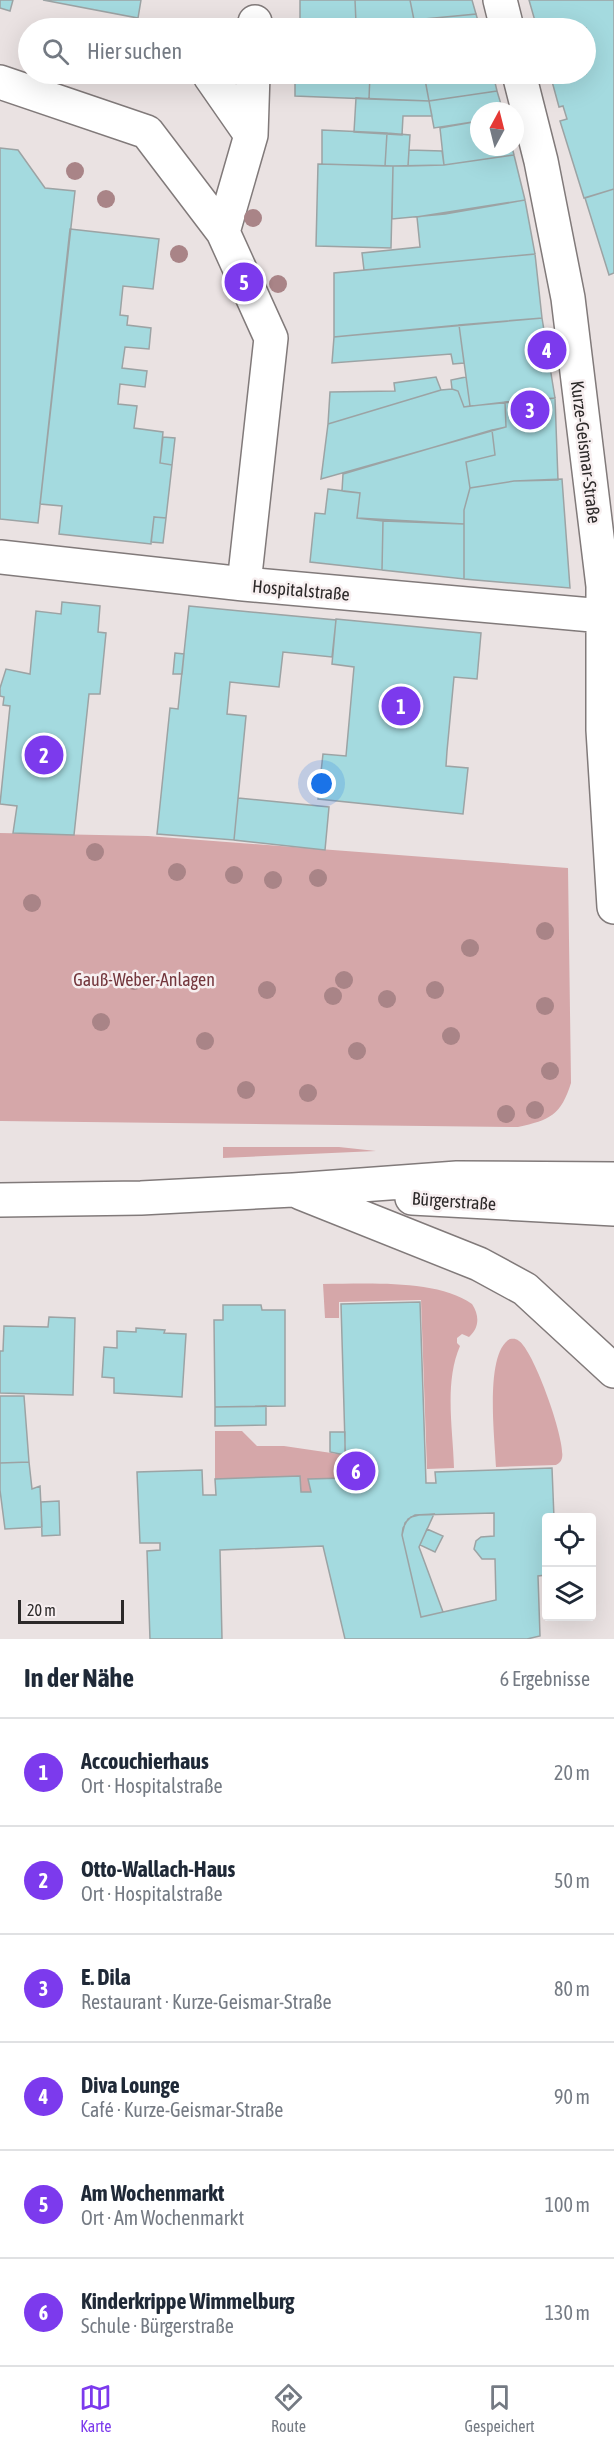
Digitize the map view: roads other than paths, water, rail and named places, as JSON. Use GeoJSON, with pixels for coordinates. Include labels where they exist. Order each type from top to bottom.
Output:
{"type":"FeatureCollection","features":[{"type":"Feature","properties":{"kind":"street"},"geometry":{"type":"LineString","coordinates":[[500,0],[504,18]]}},
{"type":"Feature","properties":{"kind":"street"},"geometry":{"type":"LineString","coordinates":[[0,82],[147,132],[223,232],[271,338],[244,584]]}},
{"type":"Feature","properties":{"kind":"street"},"geometry":{"type":"LineString","coordinates":[[215,84],[250,135]]}},
{"type":"Feature","properties":{"kind":"street"},"geometry":{"type":"LineString","coordinates":[[223,232],[250,135],[253,84]]}},
{"type":"Feature","properties":{"kind":"street","name":"Kurze-Geismar-Straße"},"geometry":{"type":"LineString","coordinates":[[522,84],[541,161],[568,298],[603,586],[603,730],[614,907]]}},
{"type":"Feature","properties":{"kind":"street","name":"Hospitalstraße"},"geometry":{"type":"LineString","coordinates":[[0,556],[244,584],[603,616]]}},
{"type":"Feature","properties":{"kind":"street","name":"Bürgerstraße"},"geometry":{"type":"LineString","coordinates":[[0,1200],[141,1198],[457,1178],[614,1179]]}},
{"type":"Feature","properties":{"kind":"street"},"geometry":{"type":"LineString","coordinates":[[293,1190],[478,1264],[525,1289],[614,1371]]}},
{"type":"Feature","properties":{"kind":"street","name":"Bürgerstraße"},"geometry":{"type":"LineString","coordinates":[[293,1190],[531,1206],[614,1209]]}},
{"type":"Feature","properties":{"kind":"place","name":"Am Wochenmarkt"},"geometry":{"type":"Point","coordinates":[244,282]}},
{"type":"Feature","properties":{"kind":"place","name":"Diva Lounge"},"geometry":{"type":"Point","coordinates":[547,350]}},
{"type":"Feature","properties":{"kind":"place","name":"E. Dila"},"geometry":{"type":"Point","coordinates":[530,410]}},
{"type":"Feature","properties":{"kind":"place","name":"Accouchierhaus"},"geometry":{"type":"Point","coordinates":[401,706]}},
{"type":"Feature","properties":{"kind":"place","name":"Otto-Wallach-Haus"},"geometry":{"type":"Point","coordinates":[44,755]}},
{"type":"Feature","properties":{"kind":"place","name":"Kinderkrippe Wimmelburg"},"geometry":{"type":"Point","coordinates":[356,1471]}},
{"type":"Feature","properties":{"kind":"park label","name":"Gauß-Weber-Anlagen"},"geometry":{"type":"Point","coordinates":[144,979]}}]}
